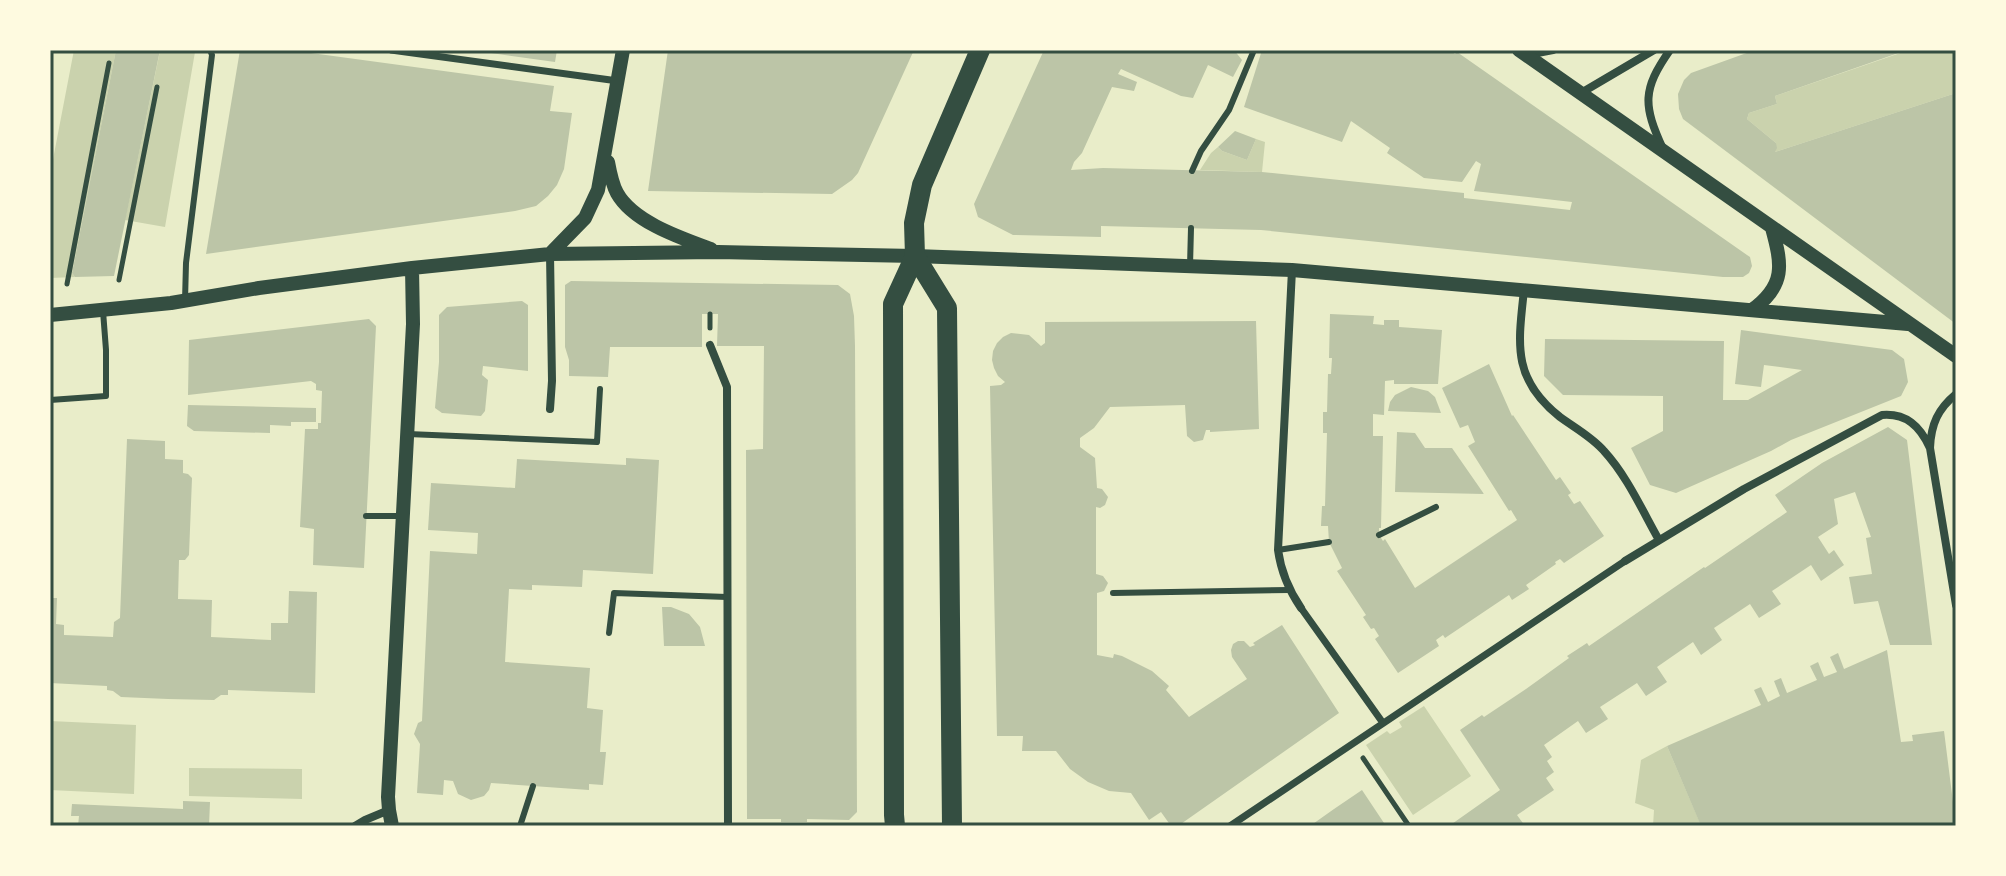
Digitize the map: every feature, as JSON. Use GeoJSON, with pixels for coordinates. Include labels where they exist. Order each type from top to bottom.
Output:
{"type":"FeatureCollection","features":[{"type":"Feature","properties":{"kind":"main road"},"geometry":{"type":"LineString","coordinates":[[895,826],[893,304],[915,256],[914,223],[920,193],[980,50]]}},
{"type":"Feature","properties":{"kind":"main road"},"geometry":{"type":"LineString","coordinates":[[915,256],[947,308],[952,826]]}},
{"type":"Feature","properties":{"kind":"street"},"geometry":{"type":"LineString","coordinates":[[391,50],[618,81]]}},
{"type":"Feature","properties":{"kind":"street"},"geometry":{"type":"LineString","coordinates":[[550,409],[550,254],[577,227],[592,206],[598,190],[623,50]]}},
{"type":"Feature","properties":{"kind":"street"},"geometry":{"type":"LineString","coordinates":[[1522,52],[1553,50]]}},
{"type":"Feature","properties":{"kind":"street"},"geometry":{"type":"LineString","coordinates":[[1581,93],[1654,50]]}},
{"type":"Feature","properties":{"kind":"street"},"geometry":{"type":"LineString","coordinates":[[1663,150],[1651,123],[1648,97],[1656,69],[1670,50]]}},
{"type":"Feature","properties":{"kind":"street"},"geometry":{"type":"LineString","coordinates":[[1522,52],[1956,356]]}},
{"type":"Feature","properties":{"kind":"street"},"geometry":{"type":"LineString","coordinates":[[607,146],[610,176],[623,202],[657,225],[718,252]]}},
{"type":"Feature","properties":{"kind":"street"},"geometry":{"type":"LineString","coordinates":[[1752,310],[1768,297],[1777,281],[1779,261],[1772,228]]}},
{"type":"Feature","properties":{"kind":"street"},"geometry":{"type":"LineString","coordinates":[[50,315],[185,301],[412,268],[550,254],[718,252],[1292,270],[1908,324]]}},
{"type":"Feature","properties":{"kind":"street"},"geometry":{"type":"LineString","coordinates":[[392,826],[389,810],[413,324],[412,268]]}},
{"type":"Feature","properties":{"kind":"street"},"geometry":{"type":"LineString","coordinates":[[1292,270],[1278,550],[1281,570],[1289,590],[1383,723]]}},
{"type":"Feature","properties":{"kind":"street"},"geometry":{"type":"LineString","coordinates":[[1524,289],[1520,344],[1528,381],[1552,410],[1602,448],[1659,540]]}},
{"type":"Feature","properties":{"kind":"street"},"geometry":{"type":"LineString","coordinates":[[710,345],[727,387],[728,826]]}},
{"type":"Feature","properties":{"kind":"street"},"geometry":{"type":"LineString","coordinates":[[1956,394],[1933,422],[1930,448],[1956,605]]}},
{"type":"Feature","properties":{"kind":"street"},"geometry":{"type":"LineString","coordinates":[[1230,826],[1625,561],[1744,489],[1882,415],[1892,414],[1909,420],[1921,430],[1930,448]]}},
{"type":"Feature","properties":{"kind":"street"},"geometry":{"type":"LineString","coordinates":[[355,826],[389,810]]}},
{"type":"Feature","properties":{"kind":"lane"},"geometry":{"type":"LineString","coordinates":[[185,301],[186,263],[212,55],[210,50]]}},
{"type":"Feature","properties":{"kind":"lane"},"geometry":{"type":"LineString","coordinates":[[1192,171],[1201,151],[1229,110],[1254,50]]}},
{"type":"Feature","properties":{"kind":"lane"},"geometry":{"type":"LineString","coordinates":[[1190,266],[1191,228]]}},
{"type":"Feature","properties":{"kind":"lane"},"geometry":{"type":"LineString","coordinates":[[50,400],[106,396],[103,311]]}},
{"type":"Feature","properties":{"kind":"lane"},"geometry":{"type":"LineString","coordinates":[[408,434],[597,442],[600,389]]}},
{"type":"Feature","properties":{"kind":"lane"},"geometry":{"type":"LineString","coordinates":[[1379,535],[1436,507]]}},
{"type":"Feature","properties":{"kind":"lane"},"geometry":{"type":"LineString","coordinates":[[366,516],[403,516]]}},
{"type":"Feature","properties":{"kind":"lane"},"geometry":{"type":"LineString","coordinates":[[1278,550],[1329,542]]}},
{"type":"Feature","properties":{"kind":"lane"},"geometry":{"type":"LineString","coordinates":[[1113,593],[1289,590]]}},
{"type":"Feature","properties":{"kind":"lane"},"geometry":{"type":"LineString","coordinates":[[609,633],[614,593],[727,597]]}},
{"type":"Feature","properties":{"kind":"lane"},"geometry":{"type":"LineString","coordinates":[[520,826],[533,786]]}},
{"type":"Feature","properties":{"kind":"path"},"geometry":{"type":"LineString","coordinates":[[67,284],[109,63]]}},
{"type":"Feature","properties":{"kind":"path"},"geometry":{"type":"LineString","coordinates":[[119,280],[157,87]]}},
{"type":"Feature","properties":{"kind":"path"},"geometry":{"type":"LineString","coordinates":[[1353,744],[1409,826]]}},
{"type":"Feature","properties":{"kind":"green space"},"geometry":{"type":"Polygon","coordinates":[[[74,50],[116,50],[72,273],[75,277],[50,278],[50,175],[74,50]]]}},
{"type":"Feature","properties":{"kind":"green space"},"geometry":{"type":"Polygon","coordinates":[[[1909,50],[1956,50],[1956,93],[1775,152],[1776,143],[1747,119],[1749,113],[1777,104],[1775,96],[1909,50]]]}},
{"type":"Feature","properties":{"kind":"green space"},"geometry":{"type":"Polygon","coordinates":[[[160,51],[195,52],[165,227],[125,220],[160,51]]]}},
{"type":"Feature","properties":{"kind":"green space"},"geometry":{"type":"Polygon","coordinates":[[[1256,139],[1265,142],[1262,172],[1200,170],[1218,147],[1247,160],[1256,139]]]}},
{"type":"Feature","properties":{"kind":"green space"},"geometry":{"type":"Polygon","coordinates":[[[1424,706],[1471,776],[1413,815],[1366,745],[1387,731],[1390,734],[1402,727],[1399,722],[1424,706]]]}},
{"type":"Feature","properties":{"kind":"green space"},"geometry":{"type":"Polygon","coordinates":[[[50,721],[136,725],[134,794],[50,790],[50,721]]]}},
{"type":"Feature","properties":{"kind":"green space"},"geometry":{"type":"Polygon","coordinates":[[[1667,746],[1701,826],[1653,826],[1654,810],[1635,803],[1641,760],[1667,746]]]}},
{"type":"Feature","properties":{"kind":"green space"},"geometry":{"type":"Polygon","coordinates":[[[189,768],[302,769],[302,799],[189,796],[189,768]]]}},
{"type":"Feature","properties":{"kind":"building"},"geometry":{"type":"Polygon","coordinates":[[[116,50],[160,50],[114,276],[75,277],[72,273],[116,50]]]}},
{"type":"Feature","properties":{"kind":"building"},"geometry":{"type":"Polygon","coordinates":[[[240,50],[289,50],[554,86],[550,111],[572,113],[564,169],[548,196],[536,206],[515,211],[206,254],[240,50]]]}},
{"type":"Feature","properties":{"kind":"building"},"geometry":{"type":"Polygon","coordinates":[[[484,50],[557,50],[555,62],[484,50]]]}},
{"type":"Feature","properties":{"kind":"building"},"geometry":{"type":"Polygon","coordinates":[[[668,50],[914,50],[858,173],[832,194],[648,191],[668,50]]]}},
{"type":"Feature","properties":{"kind":"building"},"geometry":{"type":"Polygon","coordinates":[[[1044,50],[1234,50],[1242,60],[1233,77],[1208,65],[1193,98],[1181,96],[1121,69],[1118,74],[1137,82],[1134,91],[1112,87],[1071,170],[1262,172],[1464,193],[1464,198],[1570,210],[1572,202],[1474,191],[1481,164],[1476,161],[1462,182],[1424,178],[1387,153],[1390,148],[1351,121],[1342,142],[1244,107],[1262,50],[1457,52],[1750,257],[1752,266],[1743,277],[1723,277],[1261,230],[1101,226],[1101,237],[1013,235],[978,217],[974,204],[1044,50]]]}},
{"type":"Feature","properties":{"kind":"building"},"geometry":{"type":"Polygon","coordinates":[[[1755,50],[1907,50],[1775,96],[1777,104],[1749,113],[1747,119],[1776,143],[1775,152],[1956,93],[1956,324],[1683,119],[1678,94],[1691,73],[1755,50]]]}},
{"type":"Feature","properties":{"kind":"building"},"geometry":{"type":"Polygon","coordinates":[[[1235,131],[1256,139],[1247,160],[1218,147],[1235,131]]]}},
{"type":"Feature","properties":{"kind":"building"},"geometry":{"type":"Polygon","coordinates":[[[571,281],[838,285],[850,294],[855,346],[857,812],[849,820],[781,822],[781,819],[747,819],[746,450],[763,449],[764,346],[717,346],[718,314],[702,314],[702,347],[610,347],[608,377],[569,376],[565,347],[565,285],[571,281]]]}},
{"type":"Feature","properties":{"kind":"building"},"geometry":{"type":"Polygon","coordinates":[[[522,301],[528,305],[528,371],[483,366],[482,375],[488,380],[485,411],[481,416],[442,413],[435,408],[439,315],[447,307],[522,301]]]}},
{"type":"Feature","properties":{"kind":"building"},"geometry":{"type":"Polygon","coordinates":[[[1330,314],[1374,316],[1373,324],[1384,325],[1384,320],[1399,320],[1399,327],[1442,330],[1438,384],[1394,384],[1394,380],[1385,381],[1384,415],[1373,414],[1373,436],[1383,436],[1379,535],[1383,541],[1385,539],[1415,588],[1517,520],[1468,446],[1475,442],[1468,425],[1460,428],[1442,388],[1489,364],[1512,416],[1556,480],[1560,477],[1571,493],[1568,495],[1574,504],[1580,501],[1604,536],[1564,563],[1560,559],[1555,562],[1526,585],[1529,589],[1512,600],[1509,595],[1445,638],[1443,635],[1436,640],[1439,646],[1398,673],[1375,639],[1379,636],[1363,617],[1366,615],[1337,571],[1342,568],[1329,542],[1328,526],[1321,526],[1322,506],[1325,506],[1327,433],[1323,433],[1323,412],[1327,412],[1328,374],[1331,374],[1332,358],[1329,358],[1330,314]]]}},
{"type":"Feature","properties":{"kind":"building"},"geometry":{"type":"Polygon","coordinates":[[[369,319],[376,326],[364,568],[313,565],[314,529],[300,527],[305,429],[318,429],[318,423],[321,423],[322,391],[316,390],[316,384],[311,381],[188,395],[189,340],[369,319]]]}},
{"type":"Feature","properties":{"kind":"building"},"geometry":{"type":"Polygon","coordinates":[[[1256,321],[1259,429],[1206,430],[1203,440],[1194,442],[1187,436],[1185,405],[1110,407],[1094,428],[1080,438],[1080,447],[1095,458],[1097,488],[1108,497],[1105,505],[1096,507],[1096,574],[1103,576],[1108,583],[1104,591],[1097,593],[1097,655],[1122,656],[1152,671],[1169,686],[1166,690],[1189,717],[1247,679],[1232,657],[1233,644],[1244,641],[1250,647],[1282,625],[1339,713],[1178,826],[1171,826],[1161,812],[1149,820],[1131,793],[1109,791],[1088,782],[1070,769],[1056,751],[1022,751],[1023,736],[997,736],[990,386],[1005,382],[994,368],[993,351],[1003,337],[1011,333],[1029,335],[1041,346],[1045,343],[1045,322],[1256,321]]]}},
{"type":"Feature","properties":{"kind":"building"},"geometry":{"type":"Polygon","coordinates":[[[1741,330],[1892,350],[1904,359],[1908,382],[1901,396],[1791,440],[1676,493],[1650,485],[1631,448],[1663,431],[1663,396],[1563,395],[1544,376],[1545,339],[1724,341],[1723,400],[1748,400],[1802,370],[1764,365],[1761,387],[1735,384],[1741,330]]]}},
{"type":"Feature","properties":{"kind":"building"},"geometry":{"type":"Polygon","coordinates":[[[1411,387],[1428,391],[1435,397],[1441,413],[1388,411],[1395,395],[1411,387]]]}},
{"type":"Feature","properties":{"kind":"building"},"geometry":{"type":"Polygon","coordinates":[[[188,405],[316,408],[316,422],[270,425],[270,433],[194,431],[187,426],[188,405]]]}},
{"type":"Feature","properties":{"kind":"building"},"geometry":{"type":"Polygon","coordinates":[[[1888,427],[1907,440],[1932,645],[1890,645],[1878,601],[1854,604],[1849,577],[1872,574],[1866,538],[1871,537],[1855,492],[1834,499],[1838,524],[1818,537],[1829,554],[1834,550],[1844,565],[1821,581],[1811,565],[1772,591],[1781,604],[1759,618],[1750,604],[1714,628],[1722,640],[1701,655],[1693,642],[1657,667],[1667,682],[1646,696],[1637,683],[1600,707],[1608,719],[1586,733],[1578,721],[1544,745],[1552,757],[1547,761],[1554,772],[1546,778],[1554,790],[1517,815],[1525,826],[1449,826],[1500,790],[1460,730],[1526,689],[1569,658],[1567,656],[1587,643],[1589,646],[1787,512],[1775,495],[1822,463],[1888,427]]]}},
{"type":"Feature","properties":{"kind":"building"},"geometry":{"type":"Polygon","coordinates":[[[1397,432],[1415,433],[1425,448],[1452,448],[1484,494],[1395,492],[1397,432]]]}},
{"type":"Feature","properties":{"kind":"building"},"geometry":{"type":"Polygon","coordinates":[[[127,439],[165,441],[165,459],[183,460],[183,473],[192,478],[189,555],[185,560],[179,560],[178,599],[212,600],[211,637],[271,640],[271,623],[288,623],[289,591],[317,592],[315,693],[228,690],[228,695],[214,700],[168,699],[121,697],[107,690],[107,686],[50,683],[50,598],[57,598],[56,624],[64,625],[64,635],[113,637],[114,622],[120,618],[127,439]]]}},
{"type":"Feature","properties":{"kind":"building"},"geometry":{"type":"Polygon","coordinates":[[[626,458],[659,460],[653,574],[583,570],[582,587],[532,585],[532,590],[509,589],[505,662],[590,668],[587,708],[603,710],[600,752],[606,752],[603,785],[589,784],[589,790],[491,783],[484,796],[471,800],[458,794],[453,781],[444,780],[443,795],[417,793],[420,744],[414,734],[422,721],[430,551],[477,554],[478,533],[428,530],[431,483],[515,488],[517,459],[626,465],[626,458]]]}},
{"type":"Feature","properties":{"kind":"building"},"geometry":{"type":"Polygon","coordinates":[[[662,607],[689,614],[700,627],[705,646],[664,646],[662,607]]]}},
{"type":"Feature","properties":{"kind":"building"},"geometry":{"type":"Polygon","coordinates":[[[1887,650],[1901,742],[1913,741],[1912,735],[1944,731],[1956,826],[1701,826],[1667,746],[1761,705],[1754,690],[1761,687],[1768,702],[1780,696],[1774,681],[1781,678],[1787,693],[1817,680],[1810,666],[1818,662],[1824,677],[1837,672],[1830,657],[1838,653],[1844,669],[1887,650]]]}},
{"type":"Feature","properties":{"kind":"building"},"geometry":{"type":"Polygon","coordinates":[[[1362,790],[1386,826],[1310,826],[1334,809],[1362,790]]]}},
{"type":"Feature","properties":{"kind":"building"},"geometry":{"type":"Polygon","coordinates":[[[183,801],[210,802],[209,826],[78,826],[79,816],[71,816],[72,804],[183,809],[183,801]]]}}]}
